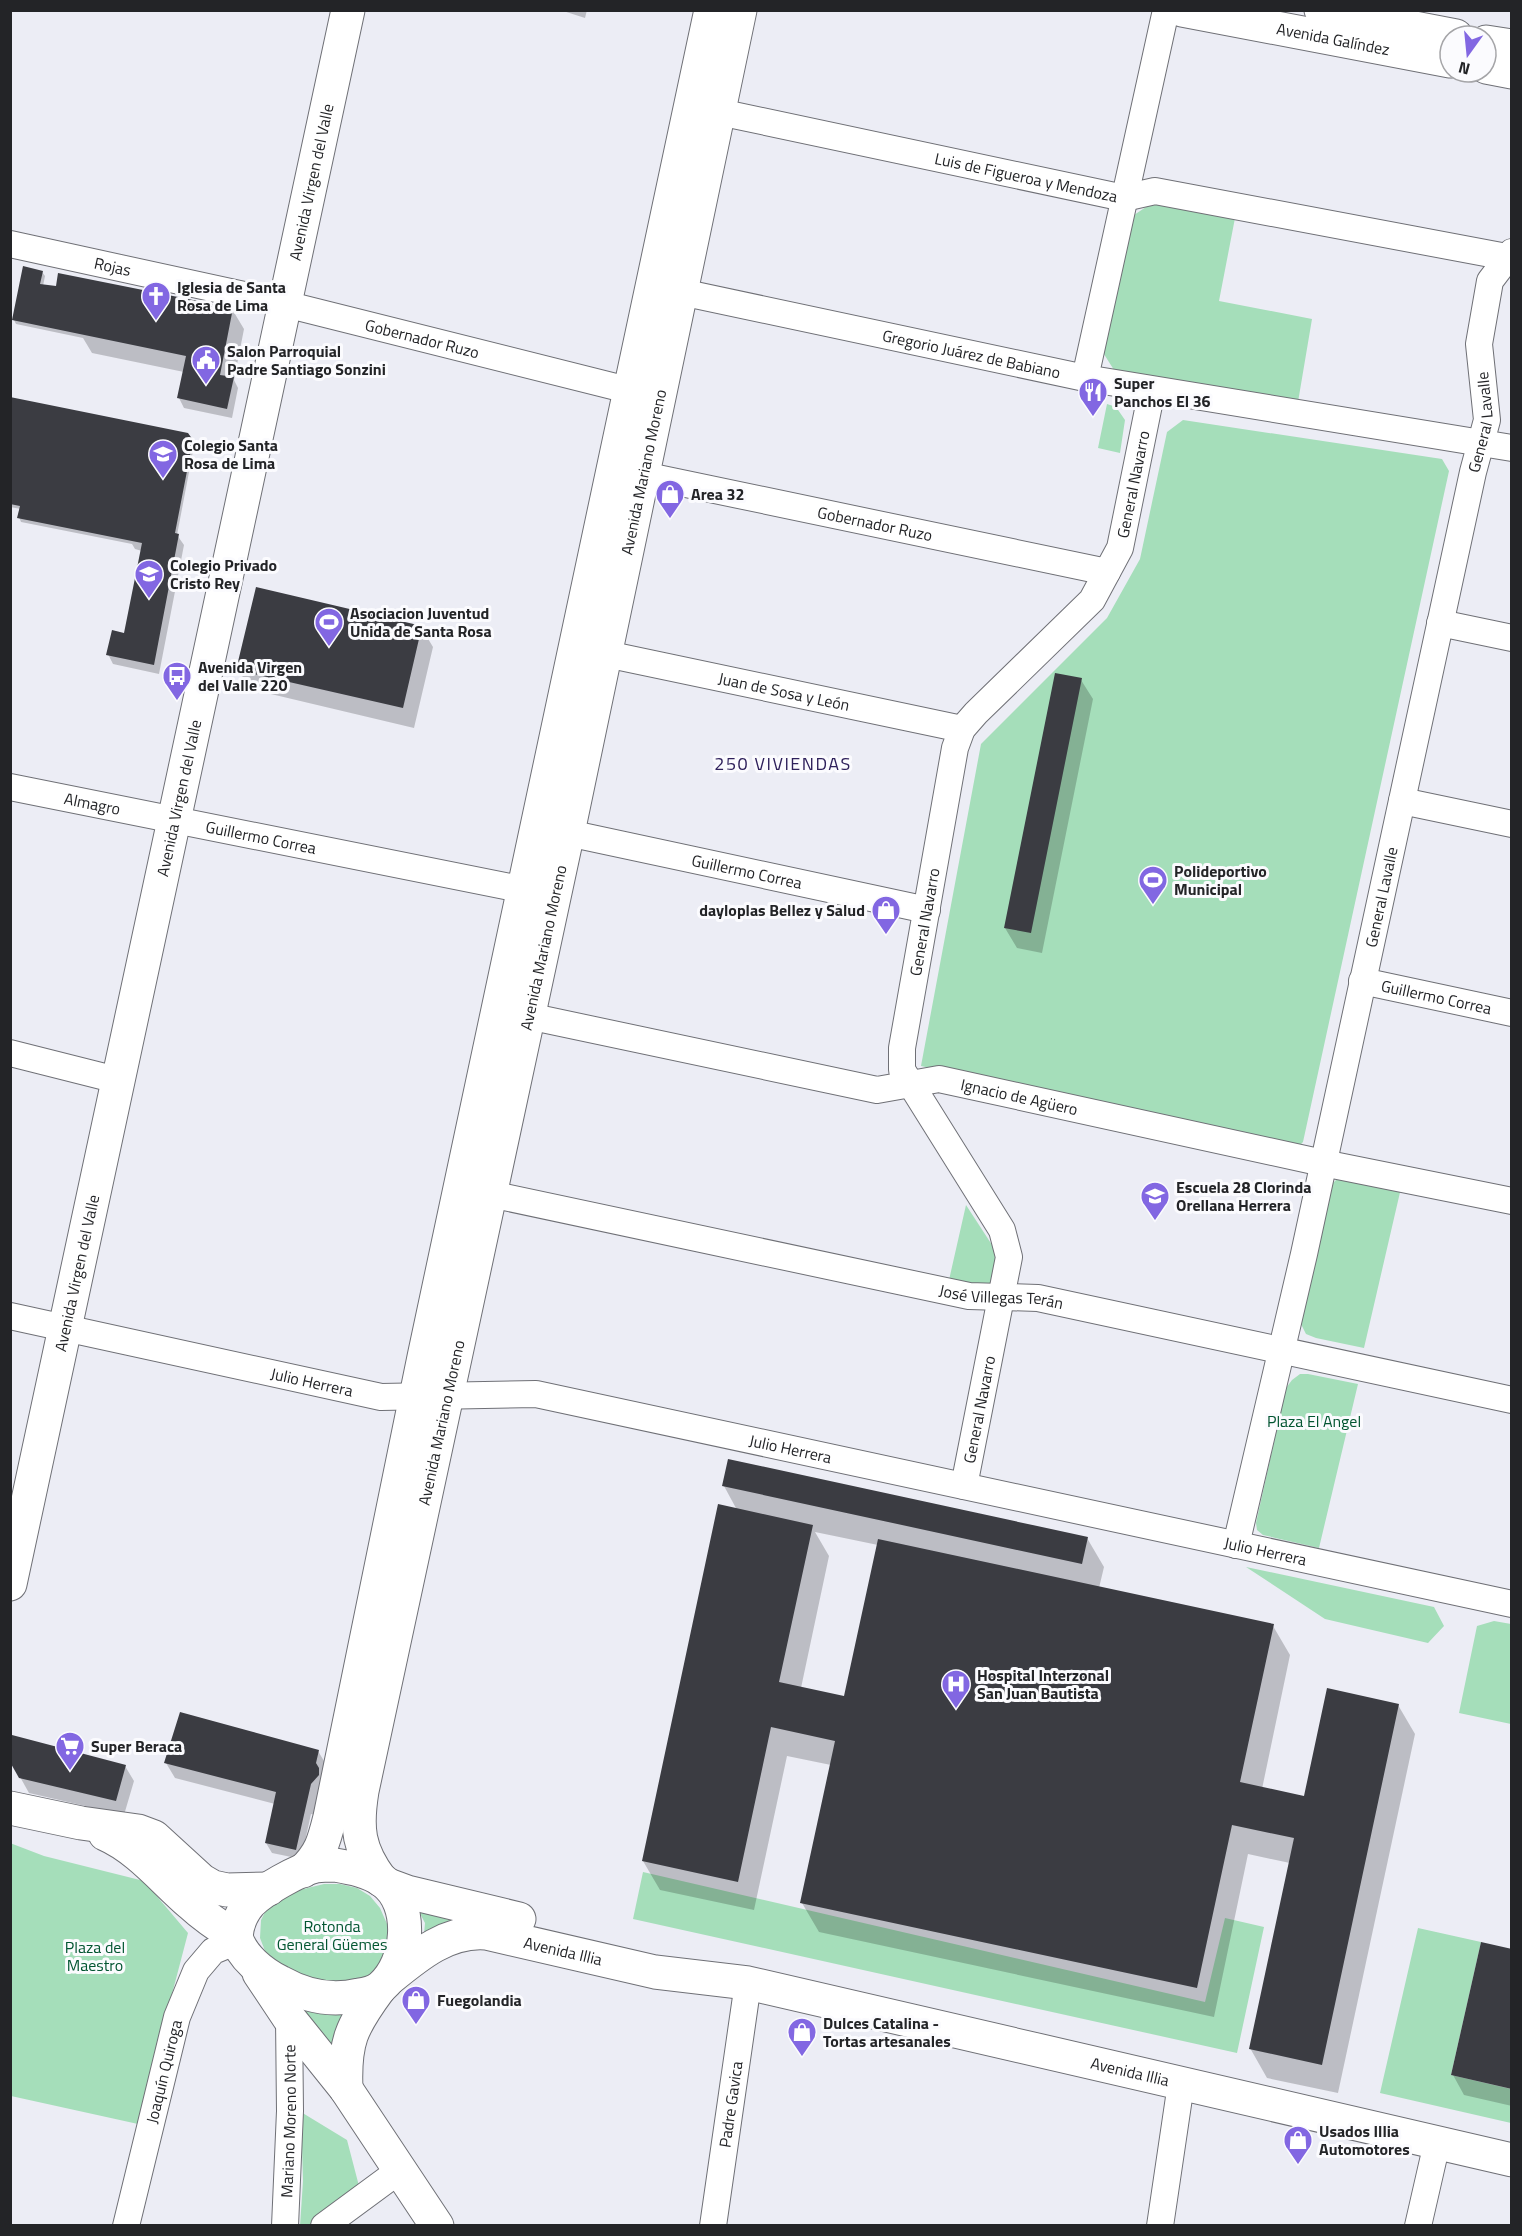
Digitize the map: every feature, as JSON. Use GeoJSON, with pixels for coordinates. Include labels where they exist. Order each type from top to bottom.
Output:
{"type":"FeatureCollection","features":[{"type":"Feature","properties":{"kind":"main road","name":"Avenida Virgen del Valle"},"geometry":{"type":"LineString","coordinates":[[10,1584],[348,10]]}},
{"type":"Feature","properties":{"kind":"main road","name":"Avenida Mariano Moreno"},"geometry":{"type":"LineString","coordinates":[[384,1882],[365,1856],[361,1843],[359,1810],[432,1395],[525,890],[628,390],[711,10]]}},
{"type":"Feature","properties":{"kind":"main road","name":"Avenida Mariano Moreno"},"geometry":{"type":"LineString","coordinates":[[303,1871],[321,1850],[432,1395],[490,1194],[606,654],[740,10]]}},
{"type":"Feature","properties":{"kind":"main road","name":"Avenida Galíndez"},"geometry":{"type":"LineString","coordinates":[[1182,10],[1234,15],[1438,58]]}},
{"type":"Feature","properties":{"kind":"main road","name":"Avenida Galíndez"},"geometry":{"type":"LineString","coordinates":[[1321,10],[1438,33]]}},
{"type":"Feature","properties":{"kind":"main road"},"geometry":{"type":"LineString","coordinates":[[10,1808],[81,1823],[138,1831],[154,1838],[196,1876],[213,1887],[227,1890],[269,1889]]}},
{"type":"Feature","properties":{"kind":"main road"},"geometry":{"type":"LineString","coordinates":[[81,1823],[115,1838],[135,1851],[191,1905],[282,1984],[309,1995],[343,1999],[384,1983]]}},
{"type":"Feature","properties":{"kind":"main road"},"geometry":{"type":"LineString","coordinates":[[346,2089],[345,2058],[352,2032],[365,2008],[401,1956],[404,1936],[399,1900],[384,1882],[359,1870],[335,1865],[317,1866],[269,1889],[250,1903],[242,1915],[242,1947],[289,2018],[346,2089],[437,2226]]}},
{"type":"Feature","properties":{"kind":"main road","name":"Avenida Illia"},"geometry":{"type":"LineString","coordinates":[[384,1882],[436,1899],[671,1955],[748,1983]]}},
{"type":"Feature","properties":{"kind":"main road","name":"Avenida Illia"},"geometry":{"type":"LineString","coordinates":[[384,1983],[419,1954],[437,1944],[462,1934],[486,1933],[655,1972],[748,1983],[1512,2160]]}},
{"type":"Feature","properties":{"kind":"street"},"geometry":{"type":"LineString","coordinates":[[1085,378],[1166,10]]}},
{"type":"Feature","properties":{"kind":"street"},"geometry":{"type":"LineString","coordinates":[[1158,47],[1175,28],[1194,21],[1234,15]]}},
{"type":"Feature","properties":{"kind":"street","name":"Luis de Figueroa y Mendoza"},"geometry":{"type":"LineString","coordinates":[[719,112],[1124,198],[1155,191],[1510,256]]}},
{"type":"Feature","properties":{"kind":"street","name":"Rojas"},"geometry":{"type":"LineString","coordinates":[[10,244],[285,304]]}},
{"type":"Feature","properties":{"kind":"street","name":"General Lavalle"},"geometry":{"type":"LineString","coordinates":[[1236,1545],[1282,1350],[1473,472],[1483,442],[1487,420],[1479,344],[1490,281],[1510,256]]}},
{"type":"Feature","properties":{"kind":"street","name":"Gregorio Juárez de Babiano"},"geometry":{"type":"LineString","coordinates":[[681,292],[1085,378],[1512,448]]}},
{"type":"Feature","properties":{"kind":"street","name":"Gobernador Ruzo"},"geometry":{"type":"LineString","coordinates":[[285,304],[628,390]]}},
{"type":"Feature","properties":{"kind":"street","name":"General Navarro"},"geometry":{"type":"LineString","coordinates":[[964,1486],[1003,1297],[1009,1257],[1002,1230],[902,1070],[902,1048],[956,748],[962,729],[1092,600],[1120,548],[1152,390]]}},
{"type":"Feature","properties":{"kind":"street","name":"Gobernador Ruzo"},"geometry":{"type":"LineString","coordinates":[[643,476],[1107,572]]}},
{"type":"Feature","properties":{"kind":"street"},"geometry":{"type":"LineString","coordinates":[[1440,623],[1512,638]]}},
{"type":"Feature","properties":{"kind":"street","name":"Juan de Sosa y León"},"geometry":{"type":"LineString","coordinates":[[606,654],[962,729]]}},
{"type":"Feature","properties":{"kind":"street","name":"Almagro"},"geometry":{"type":"LineString","coordinates":[[10,786],[174,820]]}},
{"type":"Feature","properties":{"kind":"street"},"geometry":{"type":"LineString","coordinates":[[1402,801],[1512,824]]}},
{"type":"Feature","properties":{"kind":"street","name":"Guillermo Correa"},"geometry":{"type":"LineString","coordinates":[[174,820],[525,890]]}},
{"type":"Feature","properties":{"kind":"street","name":"Guillermo Correa"},"geometry":{"type":"LineString","coordinates":[[568,833],[927,910]]}},
{"type":"Feature","properties":{"kind":"street","name":"Guillermo Correa"},"geometry":{"type":"LineString","coordinates":[[1362,981],[1512,1013]]}},
{"type":"Feature","properties":{"kind":"street","name":"Ignacio de Agüero"},"geometry":{"type":"LineString","coordinates":[[528,1016],[877,1090],[939,1079],[1512,1202]]}},
{"type":"Feature","properties":{"kind":"street"},"geometry":{"type":"LineString","coordinates":[[10,1053],[117,1080]]}},
{"type":"Feature","properties":{"kind":"street","name":"José Villegas Terán"},"geometry":{"type":"LineString","coordinates":[[490,1194],[969,1296],[1038,1298],[1512,1400]]}},
{"type":"Feature","properties":{"kind":"street","name":"Julio Herrera"},"geometry":{"type":"LineString","coordinates":[[10,1316],[65,1330],[381,1397],[536,1394],[1512,1604]]}},
{"type":"Feature","properties":{"kind":"street","name":"Joaquín Quiroga"},"geometry":{"type":"LineString","coordinates":[[126,2226],[177,2017],[196,1971],[213,1951],[242,1947]]}},
{"type":"Feature","properties":{"kind":"street","name":"Padre Gavica"},"geometry":{"type":"LineString","coordinates":[[713,2226],[748,1983]]}},
{"type":"Feature","properties":{"kind":"street","name":"Mariano Moreno Norte"},"geometry":{"type":"LineString","coordinates":[[285,2226],[290,2111],[289,2018]]}},
{"type":"Feature","properties":{"kind":"street"},"geometry":{"type":"LineString","coordinates":[[1160,2226],[1181,2084]]}},
{"type":"Feature","properties":{"kind":"street"},"geometry":{"type":"LineString","coordinates":[[1418,2226],[1437,2143]]}},
{"type":"Feature","properties":{"kind":"street"},"geometry":{"type":"LineString","coordinates":[[324,2226],[400,2170]]}},
{"type":"Feature","properties":{"kind":"green space"},"geometry":{"type":"Polygon","coordinates":[[[1168,202],[1235,218],[1219,301],[1312,319],[1298,402],[1114,370],[1102,351],[1131,217],[1146,207],[1168,202]]]}},
{"type":"Feature","properties":{"kind":"green space"},"geometry":{"type":"Polygon","coordinates":[[[1107,404],[1116,407],[1125,420],[1120,453],[1098,448],[1107,404]]]}},
{"type":"Feature","properties":{"kind":"green space","name":"Polideportivo Municipal"},"geometry":{"type":"Polygon","coordinates":[[[1183,420],[1442,459],[1449,471],[1303,1142],[1297,1148],[921,1066],[981,744],[1107,618],[1140,559],[1167,432],[1183,420]]]}},
{"type":"Feature","properties":{"kind":"green space"},"geometry":{"type":"Polygon","coordinates":[[[1338,1178],[1401,1188],[1364,1348],[1306,1334],[1300,1322],[1329,1192],[1338,1178]]]}},
{"type":"Feature","properties":{"kind":"green space"},"geometry":{"type":"Polygon","coordinates":[[[966,1205],[994,1248],[997,1278],[987,1286],[949,1280],[966,1205]]]}},
{"type":"Feature","properties":{"kind":"green space","name":"Plaza El Angel"},"geometry":{"type":"Polygon","coordinates":[[[1300,1374],[1358,1384],[1319,1548],[1263,1535],[1257,1530],[1256,1523],[1286,1388],[1300,1374]]]}},
{"type":"Feature","properties":{"kind":"green space"},"geometry":{"type":"Polygon","coordinates":[[[1246,1567],[1434,1607],[1444,1626],[1428,1643],[1325,1619],[1246,1567]]]}},
{"type":"Feature","properties":{"kind":"green space"},"geometry":{"type":"Polygon","coordinates":[[[1494,1621],[1511,1624],[1511,1724],[1459,1713],[1477,1626],[1494,1621]]]}},
{"type":"Feature","properties":{"kind":"green space","name":"Plaza del Maestro"},"geometry":{"type":"Polygon","coordinates":[[[10,1843],[44,1856],[144,1881],[188,1933],[138,2124],[11,2096],[10,1843]]]}},
{"type":"Feature","properties":{"kind":"green space"},"geometry":{"type":"Polygon","coordinates":[[[643,1872],[1205,2002],[1225,1918],[1264,1927],[1237,2053],[633,1919],[643,1872]]]}},
{"type":"Feature","properties":{"kind":"green space","name":"Rotonda General Güemes"},"geometry":{"type":"Polygon","coordinates":[[[324,1884],[340,1884],[357,1888],[370,1896],[380,1908],[391,1933],[386,1956],[371,1975],[336,1989],[285,1971],[265,1951],[260,1938],[261,1920],[268,1906],[291,1892],[324,1884]]]}},
{"type":"Feature","properties":{"kind":"green space"},"geometry":{"type":"Polygon","coordinates":[[[415,1904],[473,1919],[424,1934],[425,1923],[415,1904]]]}},
{"type":"Feature","properties":{"kind":"green space"},"geometry":{"type":"Polygon","coordinates":[[[1418,1928],[1481,1942],[1451,2075],[1511,2089],[1511,2123],[1380,2093],[1418,1928]]]}},
{"type":"Feature","properties":{"kind":"green space"},"geometry":{"type":"Polygon","coordinates":[[[292,2002],[354,2008],[332,2051],[292,2002]]]}},
{"type":"Feature","properties":{"kind":"green space"},"geometry":{"type":"Polygon","coordinates":[[[301,2112],[347,2140],[359,2186],[309,2225],[300,2226],[303,2181],[301,2112]]]}},
{"type":"Feature","properties":{"kind":"building"},"geometry":{"type":"Polygon","coordinates":[[[23,266],[43,271],[40,284],[56,286],[58,273],[233,308],[220,375],[234,377],[227,409],[177,398],[186,356],[12,320],[23,266]]]}},
{"type":"Feature","properties":{"kind":"building"},"geometry":{"type":"Polygon","coordinates":[[[10,397],[188,433],[193,440],[175,533],[179,534],[154,665],[106,655],[112,630],[124,633],[142,543],[17,518],[20,506],[10,504],[10,397]]]}},
{"type":"Feature","properties":{"kind":"building","name":"Asociacion Juventud Unida de Santa Rosa"},"geometry":{"type":"Polygon","coordinates":[[[256,587],[422,626],[403,708],[236,670],[256,587]]]}},
{"type":"Feature","properties":{"kind":"building"},"geometry":{"type":"Polygon","coordinates":[[[1055,673],[1082,678],[1031,933],[1004,928],[1055,673]]]}},
{"type":"Feature","properties":{"kind":"building"},"geometry":{"type":"Polygon","coordinates":[[[728,1459],[1088,1537],[1082,1564],[722,1486],[728,1459]]]}},
{"type":"Feature","properties":{"kind":"building"},"geometry":{"type":"Polygon","coordinates":[[[718,1504],[813,1525],[779,1682],[844,1696],[878,1539],[1274,1624],[1240,1782],[1304,1796],[1327,1688],[1399,1704],[1322,2065],[1249,2049],[1294,1838],[1232,1825],[1197,1988],[800,1903],[835,1741],[771,1727],[738,1882],[642,1861],[718,1504]]]}},
{"type":"Feature","properties":{"kind":"building"},"geometry":{"type":"Polygon","coordinates":[[[180,1712],[319,1750],[316,1763],[319,1775],[311,1784],[296,1850],[265,1843],[276,1792],[164,1763],[180,1712]]]}},
{"type":"Feature","properties":{"kind":"building","name":"Super Beraca"},"geometry":{"type":"Polygon","coordinates":[[[12,1735],[126,1765],[116,1801],[19,1778],[10,1762],[12,1735]]]}},
{"type":"Feature","properties":{"kind":"building"},"geometry":{"type":"Polygon","coordinates":[[[1481,1942],[1512,1949],[1512,2089],[1451,2075],[1481,1942]]]}},
{"type":"Feature","properties":{"kind":"place","name":"Iglesia de Santa Rosa de Lima"},"geometry":{"type":"Point","coordinates":[156,322]}},
{"type":"Feature","properties":{"kind":"place","name":"Salon Parroquial Padre Santiago Sonzini"},"geometry":{"type":"Point","coordinates":[206,386]}},
{"type":"Feature","properties":{"kind":"place","name":"Super Panchos El 36"},"geometry":{"type":"Point","coordinates":[1093,418]}},
{"type":"Feature","properties":{"kind":"place","name":"Colegio Santa Rosa de Lima"},"geometry":{"type":"Point","coordinates":[163,480]}},
{"type":"Feature","properties":{"kind":"place","name":"Area 32"},"geometry":{"type":"Point","coordinates":[670,520]}},
{"type":"Feature","properties":{"kind":"place","name":"Colegio Privado Cristo Rey"},"geometry":{"type":"Point","coordinates":[149,600]}},
{"type":"Feature","properties":{"kind":"place","name":"Asociacion Juventud Unida de Santa Rosa"},"geometry":{"type":"Point","coordinates":[329,648]}},
{"type":"Feature","properties":{"kind":"place","name":"Avenida Virgen del Valle 220"},"geometry":{"type":"Point","coordinates":[177,702]}},
{"type":"Feature","properties":{"kind":"place","name":"Polideportivo Municipal"},"geometry":{"type":"Point","coordinates":[1153,906]}},
{"type":"Feature","properties":{"kind":"place","name":"dayloplas Bellez y Salud"},"geometry":{"type":"Point","coordinates":[886,936]}},
{"type":"Feature","properties":{"kind":"place","name":"Escuela 28 Clorinda Orellana Herrera"},"geometry":{"type":"Point","coordinates":[1155,1222]}},
{"type":"Feature","properties":{"kind":"place","name":"Hospital Interzonal San Juan Bautista"},"geometry":{"type":"Point","coordinates":[956,1710]}},
{"type":"Feature","properties":{"kind":"place","name":"Super Beraca"},"geometry":{"type":"Point","coordinates":[70,1772]}},
{"type":"Feature","properties":{"kind":"place","name":"Fuegolandia"},"geometry":{"type":"Point","coordinates":[416,2026]}},
{"type":"Feature","properties":{"kind":"place","name":"Dulces Catalina - Tortas artesanales"},"geometry":{"type":"Point","coordinates":[802,2058]}},
{"type":"Feature","properties":{"kind":"place","name":"Usados Illia Automotores"},"geometry":{"type":"Point","coordinates":[1298,2166]}},
{"type":"Feature","properties":{"kind":"district","name":"250 VIVIENDAS"},"geometry":{"type":"Point","coordinates":[783,763]}}]}
